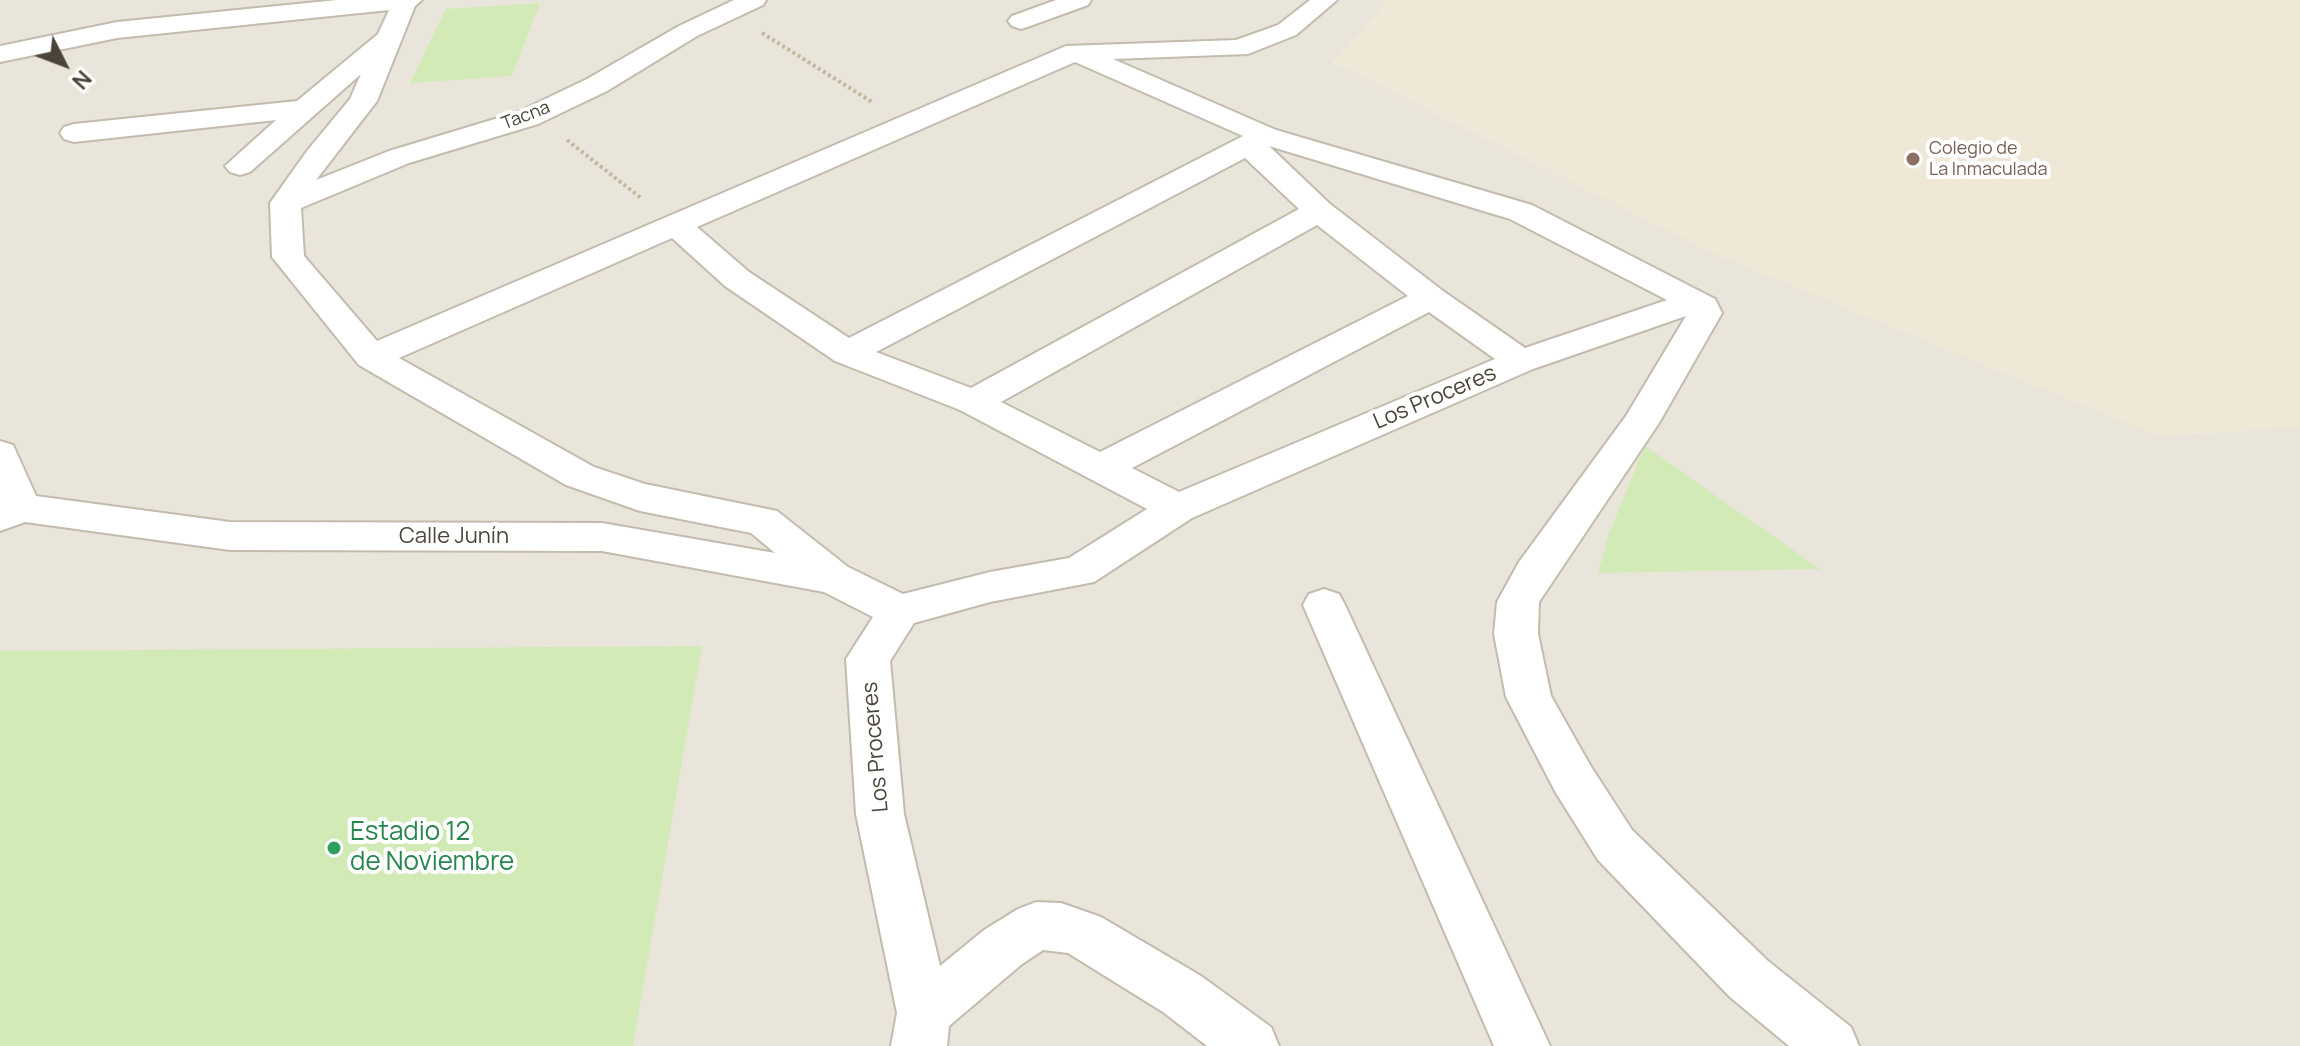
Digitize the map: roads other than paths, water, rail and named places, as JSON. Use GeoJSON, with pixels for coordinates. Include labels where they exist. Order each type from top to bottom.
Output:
{"type":"FeatureCollection","features":[{"type":"Feature","properties":{"kind":"street"},"geometry":{"type":"LineString","coordinates":[[0,54],[117,30],[408,0]]}},
{"type":"Feature","properties":{"kind":"street"},"geometry":{"type":"LineString","coordinates":[[408,0],[363,101],[317,157],[285,203],[288,257],[371,357],[580,476],[640,497],[763,521],[833,578]]}},
{"type":"Feature","properties":{"kind":"street","name":"Tacna"},"geometry":{"type":"LineString","coordinates":[[285,203],[399,157],[535,114],[597,85],[754,0]]}},
{"type":"Feature","properties":{"kind":"street"},"geometry":{"type":"LineString","coordinates":[[1021,21],[1079,0]]}},
{"type":"Feature","properties":{"kind":"street"},"geometry":{"type":"LineString","coordinates":[[371,357],[1075,52],[1239,48],[1270,39],[1287,30],[1325,0]]}},
{"type":"Feature","properties":{"kind":"street"},"geometry":{"type":"LineString","coordinates":[[195,118],[243,174],[306,109],[393,32]]}},
{"type":"Feature","properties":{"kind":"street"},"geometry":{"type":"LineString","coordinates":[[1075,52],[1257,140],[1521,212],[1698,301],[1705,313],[1640,423],[1534,573],[1518,602],[1516,634],[1529,697],[1573,779],[1615,845],[1749,979],[1831,1046]]}},
{"type":"Feature","properties":{"kind":"street"},"geometry":{"type":"LineString","coordinates":[[74,133],[195,118],[306,109]]}},
{"type":"Feature","properties":{"kind":"street"},"geometry":{"type":"LineString","coordinates":[[1257,140],[1319,211],[1431,298],[1521,361]]}},
{"type":"Feature","properties":{"kind":"street"},"geometry":{"type":"LineString","coordinates":[[847,353],[1257,140]]}},
{"type":"Feature","properties":{"kind":"street"},"geometry":{"type":"LineString","coordinates":[[973,402],[1319,211]]}},
{"type":"Feature","properties":{"kind":"street"},"geometry":{"type":"LineString","coordinates":[[676,226],[737,279],[847,353],[973,402],[1178,508]]}},
{"type":"Feature","properties":{"kind":"street"},"geometry":{"type":"LineString","coordinates":[[1098,469],[1431,298]]}},
{"type":"Feature","properties":{"kind":"street","name":"Los Proceres"},"geometry":{"type":"LineString","coordinates":[[922,1030],[880,814],[868,659],[899,611],[990,587],[1079,571],[1178,508],[1521,361],[1698,301]]}},
{"type":"Feature","properties":{"kind":"street"},"geometry":{"type":"LineString","coordinates":[[0,454],[10,513]]}},
{"type":"Feature","properties":{"kind":"street","name":"Calle Junín"},"geometry":{"type":"LineString","coordinates":[[10,513],[230,536],[602,537],[833,578],[899,611]]}},
{"type":"Feature","properties":{"kind":"street"},"geometry":{"type":"LineString","coordinates":[[1324,605],[1522,1046]]}},
{"type":"Feature","properties":{"kind":"street"},"geometry":{"type":"LineString","coordinates":[[922,1030],[1003,947],[1036,926],[1061,927],[1083,934],[1182,994],[1251,1046]]}},
{"type":"Feature","properties":{"kind":"place","name":"Colegio de La Inmaculada"},"geometry":{"type":"Point","coordinates":[1913,159]}},
{"type":"Feature","properties":{"kind":"place","name":"Estadio 12 de Noviembre"},"geometry":{"type":"Point","coordinates":[334,848]}}]}
